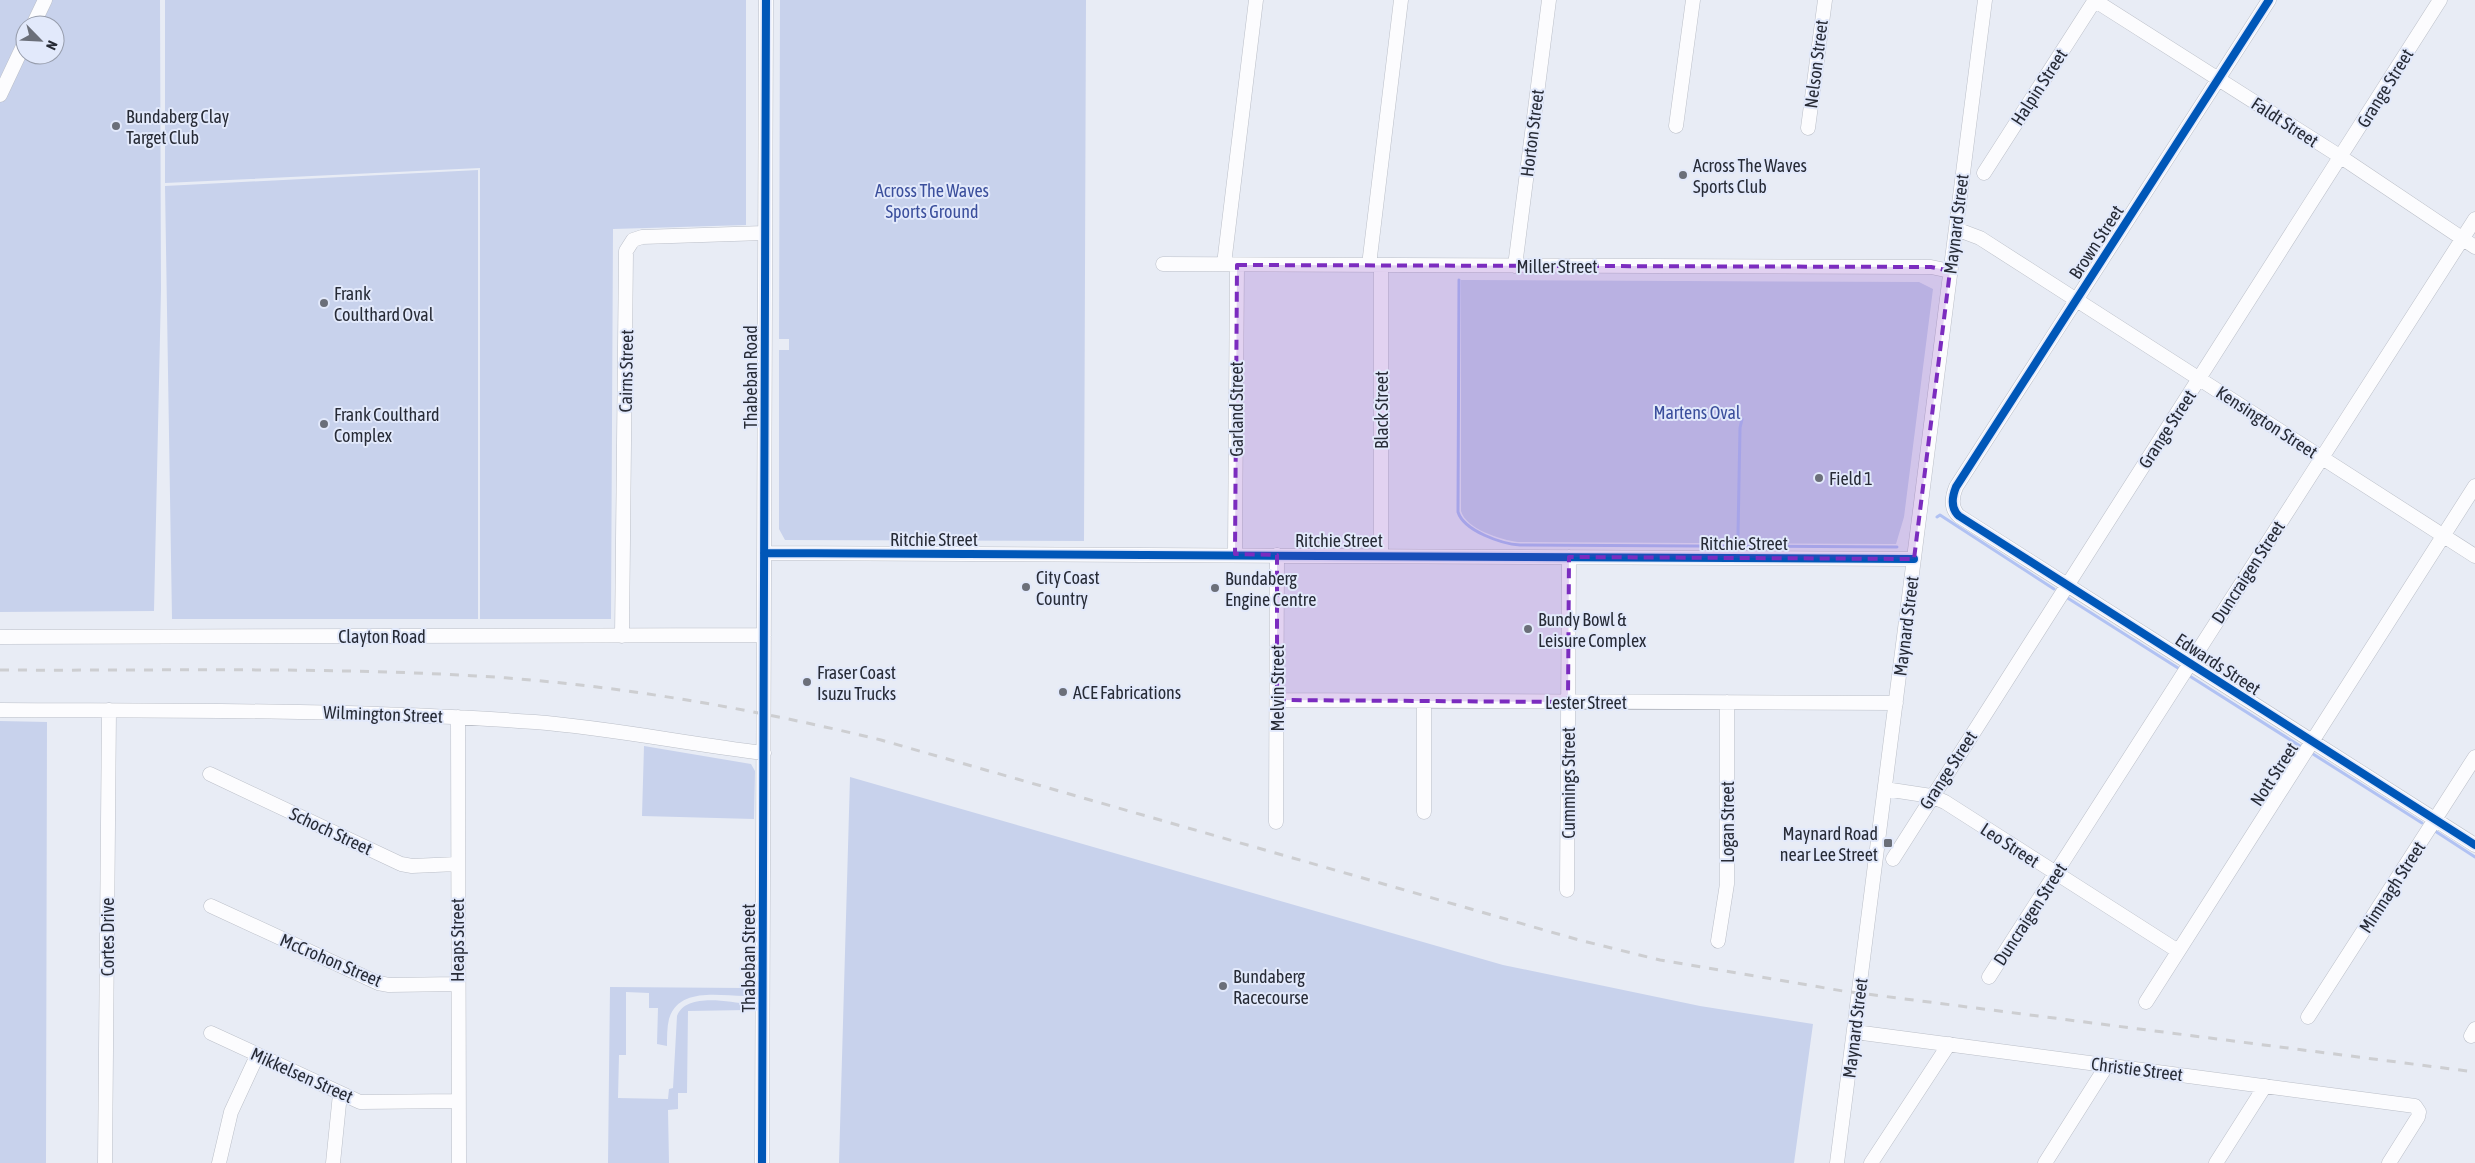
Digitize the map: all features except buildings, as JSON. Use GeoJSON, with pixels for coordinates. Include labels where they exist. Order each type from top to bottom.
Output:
{"type":"FeatureCollection","features":[{"type":"Feature","properties":{"kind":"street"},"geometry":{"type":"LineString","coordinates":[[38,15],[45,0]]}},
{"type":"Feature","properties":{"kind":"street","name":"Thabeban Road"},"geometry":{"type":"LineString","coordinates":[[764,754],[766,0]]}},
{"type":"Feature","properties":{"kind":"street","name":"Garland Street"},"geometry":{"type":"LineString","coordinates":[[1235,554],[1231,264],[1256,0]]}},
{"type":"Feature","properties":{"kind":"street","name":"Black Street"},"geometry":{"type":"LineString","coordinates":[[1381,555],[1375,265],[1401,0]]}},
{"type":"Feature","properties":{"kind":"street","name":"Horton Street"},"geometry":{"type":"LineString","coordinates":[[1515,266],[1549,0]]}},
{"type":"Feature","properties":{"kind":"street"},"geometry":{"type":"LineString","coordinates":[[1676,126],[1693,0]]}},
{"type":"Feature","properties":{"kind":"street","name":"Nelson Street"},"geometry":{"type":"LineString","coordinates":[[1808,128],[1824,0]]}},
{"type":"Feature","properties":{"kind":"street","name":"Maynard Street"},"geometry":{"type":"LineString","coordinates":[[1837,1163],[1985,0]]}},
{"type":"Feature","properties":{"kind":"street","name":"Faldt Street"},"geometry":{"type":"LineString","coordinates":[[2094,0],[2341,157],[2475,247]]}},
{"type":"Feature","properties":{"kind":"street","name":"Halpin Street"},"geometry":{"type":"LineString","coordinates":[[1984,173],[2094,0]]}},
{"type":"Feature","properties":{"kind":"street","name":"Brown Street"},"geometry":{"type":"LineString","coordinates":[[1953,503],[1956,487],[2269,0]]}},
{"type":"Feature","properties":{"kind":"street","name":"Grange Street"},"geometry":{"type":"LineString","coordinates":[[1893,859],[1931,796],[2440,0]]}},
{"type":"Feature","properties":{"kind":"street"},"geometry":{"type":"LineString","coordinates":[[0,94],[15,63]]}},
{"type":"Feature","properties":{"kind":"street","name":"Duncraigen Street"},"geometry":{"type":"LineString","coordinates":[[1989,977],[2475,219]]}},
{"type":"Feature","properties":{"kind":"street","name":"Kensington Street"},"geometry":{"type":"LineString","coordinates":[[1956,229],[1980,238],[2475,556]]}},
{"type":"Feature","properties":{"kind":"street","name":"Cairns Street"},"geometry":{"type":"LineString","coordinates":[[622,636],[626,251],[633,240],[642,237],[765,233]]}},
{"type":"Feature","properties":{"kind":"street","name":"Miller Street"},"geometry":{"type":"LineString","coordinates":[[1163,264],[1932,267],[1950,271]]}},
{"type":"Feature","properties":{"kind":"street","name":"Nott Street"},"geometry":{"type":"LineString","coordinates":[[2146,1002],[2475,486]]}},
{"type":"Feature","properties":{"kind":"street","name":"Edwards Street"},"geometry":{"type":"LineString","coordinates":[[1953,503],[1959,516],[2475,845]]}},
{"type":"Feature","properties":{"kind":"street","name":"Ritchie Street"},"geometry":{"type":"LineString","coordinates":[[764,553],[1914,559]]}},
{"type":"Feature","properties":{"kind":"street","name":"Melvin Street"},"geometry":{"type":"LineString","coordinates":[[1276,822],[1277,555]]}},
{"type":"Feature","properties":{"kind":"street","name":"Cummings Street"},"geometry":{"type":"LineString","coordinates":[[1568,890],[1569,557]]}},
{"type":"Feature","properties":{"kind":"street","name":"Clayton Road"},"geometry":{"type":"LineString","coordinates":[[0,637],[764,635]]}},
{"type":"Feature","properties":{"kind":"street","name":"Lester Street"},"geometry":{"type":"LineString","coordinates":[[1276,700],[1896,703]]}},
{"type":"Feature","properties":{"kind":"street"},"geometry":{"type":"LineString","coordinates":[[1424,701],[1424,812]]}},
{"type":"Feature","properties":{"kind":"street","name":"Logan Street"},"geometry":{"type":"LineString","coordinates":[[1718,941],[1727,884],[1727,702]]}},
{"type":"Feature","properties":{"kind":"street","name":"Wilmington Street"},"geometry":{"type":"LineString","coordinates":[[0,710],[302,712],[458,717],[538,722],[764,754]]}},
{"type":"Feature","properties":{"kind":"street","name":"Cortes Drive"},"geometry":{"type":"LineString","coordinates":[[105,1163],[109,710]]}},
{"type":"Feature","properties":{"kind":"street","name":"Heaps Street"},"geometry":{"type":"LineString","coordinates":[[458,717],[459,1163]]}},
{"type":"Feature","properties":{"kind":"street","name":"Thabeban Street"},"geometry":{"type":"LineString","coordinates":[[762,1163],[764,754]]}},
{"type":"Feature","properties":{"kind":"street","name":"Mimnagh Street"},"geometry":{"type":"LineString","coordinates":[[2308,1017],[2475,757]]}},
{"type":"Feature","properties":{"kind":"street","name":"Schoch Street"},"geometry":{"type":"LineString","coordinates":[[210,774],[401,864],[412,866],[457,864]]}},
{"type":"Feature","properties":{"kind":"street","name":"Leo Street"},"geometry":{"type":"LineString","coordinates":[[1885,789],[1931,796],[2178,951]]}},
{"type":"Feature","properties":{"kind":"street","name":"McCrohon Street"},"geometry":{"type":"LineString","coordinates":[[212,906],[378,983],[389,985],[458,984]]}},
{"type":"Feature","properties":{"kind":"street","name":"Christie Street"},"geometry":{"type":"LineString","coordinates":[[1855,1032],[2412,1105],[2418,1109],[2418,1117],[2389,1163]]}},
{"type":"Feature","properties":{"kind":"street","name":"Mikkelsen Street"},"geometry":{"type":"LineString","coordinates":[[211,1033],[257,1056],[360,1102],[458,1101]]}},
{"type":"Feature","properties":{"kind":"street"},"geometry":{"type":"LineString","coordinates":[[1871,1163],[1949,1044]]}},
{"type":"Feature","properties":{"kind":"street"},"geometry":{"type":"LineString","coordinates":[[219,1163],[231,1112],[257,1056]]}},
{"type":"Feature","properties":{"kind":"street"},"geometry":{"type":"LineString","coordinates":[[2045,1163],[2107,1065]]}},
{"type":"Feature","properties":{"kind":"street"},"geometry":{"type":"LineString","coordinates":[[2216,1163],[2265,1086]]}},
{"type":"Feature","properties":{"kind":"street"},"geometry":{"type":"LineString","coordinates":[[333,1163],[340,1094]]}},
{"type":"Feature","properties":{"kind":"highlighted area"},"geometry":{"type":"Polygon","coordinates":[[[1237,265],[1931,267],[1950,271],[1914,559],[1569,557],[1568,702],[1277,700],[1277,555],[1235,554],[1237,265]]]}},
{"type":"Feature","properties":{"kind":"green space"},"geometry":{"type":"Polygon","coordinates":[[[0,0],[160,0],[161,290],[154,611],[0,612],[0,0]]]}},
{"type":"Feature","properties":{"kind":"green space"},"geometry":{"type":"Polygon","coordinates":[[[165,0],[746,0],[746,225],[613,229],[611,619],[480,619],[480,168],[165,183],[165,0]]]}},
{"type":"Feature","properties":{"kind":"green space","name":"Across The Waves Sports Ground"},"geometry":{"type":"Polygon","coordinates":[[[780,0],[1086,0],[1084,541],[785,540],[779,529],[779,350],[789,350],[789,339],[779,339],[780,0]]]}},
{"type":"Feature","properties":{"kind":"green space","name":"Frank Coulthard Complex"},"geometry":{"type":"Polygon","coordinates":[[[478,170],[478,619],[172,619],[165,186],[478,170]]]}},
{"type":"Feature","properties":{"kind":"green space","name":"Martens Oval"},"geometry":{"type":"Polygon","coordinates":[[[1461,280],[1919,282],[1933,289],[1904,517],[1896,544],[1518,542],[1494,536],[1477,528],[1464,517],[1461,511],[1461,280]]]}},
{"type":"Feature","properties":{"kind":"green space"},"geometry":{"type":"Polygon","coordinates":[[[0,721],[47,722],[46,1163],[0,1163],[0,721]]]}},
{"type":"Feature","properties":{"kind":"green space"},"geometry":{"type":"Polygon","coordinates":[[[644,746],[751,764],[755,771],[754,819],[642,816],[644,746]]]}},
{"type":"Feature","properties":{"kind":"green space","name":"Bundaberg Racecourse"},"geometry":{"type":"Polygon","coordinates":[[[850,777],[1503,965],[1700,1006],[1813,1024],[1794,1163],[839,1163],[850,777]]]}},
{"type":"Feature","properties":{"kind":"green space"},"geometry":{"type":"Polygon","coordinates":[[[610,987],[745,988],[744,996],[701,996],[681,1002],[674,1009],[669,1019],[667,1046],[657,1044],[658,1008],[649,1008],[649,993],[626,992],[626,1055],[619,1055],[618,1098],[668,1099],[669,1089],[673,1088],[677,1016],[682,1009],[698,1001],[709,1000],[748,1004],[748,1010],[688,1011],[687,1093],[678,1093],[678,1109],[668,1110],[669,1163],[608,1163],[610,987]]]}},
{"type":"Feature","properties":{"kind":"waterway"},"geometry":{"type":"LineString","coordinates":[[1459,280],[1458,512],[1462,519],[1476,531],[1494,539],[1520,545],[1897,547]]}},
{"type":"Feature","properties":{"kind":"waterway"},"geometry":{"type":"LineString","coordinates":[[1738,535],[1740,428],[1742,419]]}},
{"type":"Feature","properties":{"kind":"waterway"},"geometry":{"type":"LineString","coordinates":[[1937,517],[1940,515],[2054,589]]}},
{"type":"Feature","properties":{"kind":"waterway"},"geometry":{"type":"LineString","coordinates":[[2066,597],[2178,668]]}},
{"type":"Feature","properties":{"kind":"waterway"},"geometry":{"type":"LineString","coordinates":[[2188,675],[2300,746]]}},
{"type":"Feature","properties":{"kind":"waterway"},"geometry":{"type":"LineString","coordinates":[[2313,754],[2422,823]]}},
{"type":"Feature","properties":{"kind":"waterway"},"geometry":{"type":"LineString","coordinates":[[2435,831],[2475,857]]}},
{"type":"Feature","properties":{"kind":"railway"},"geometry":{"type":"LineString","coordinates":[[0,670],[318,670],[445,674],[555,682],[649,694],[789,719],[881,740],[1579,940],[1660,960],[1843,991],[2475,1072]]}},
{"type":"Feature","properties":{"kind":"cycle path"},"geometry":{"type":"LineString","coordinates":[[762,1163],[766,0]]}},
{"type":"Feature","properties":{"kind":"cycle path"},"geometry":{"type":"LineString","coordinates":[[2269,0],[1956,487],[1953,506],[1959,516],[2475,845]]}},
{"type":"Feature","properties":{"kind":"cycle path"},"geometry":{"type":"LineString","coordinates":[[764,553],[1914,559]]}},
{"type":"Feature","properties":{"kind":"place","name":"Bundaberg Clay Target Club"},"geometry":{"type":"Point","coordinates":[116,126]}},
{"type":"Feature","properties":{"kind":"place","name":"Across The Waves Sports Club"},"geometry":{"type":"Point","coordinates":[1683,175]}},
{"type":"Feature","properties":{"kind":"place","name":"Frank Coulthard Oval"},"geometry":{"type":"Point","coordinates":[324,303]}},
{"type":"Feature","properties":{"kind":"place","name":"Frank Coulthard Complex"},"geometry":{"type":"Point","coordinates":[324,424]}},
{"type":"Feature","properties":{"kind":"place","name":"Field 1"},"geometry":{"type":"Point","coordinates":[1819,478]}},
{"type":"Feature","properties":{"kind":"place","name":"City Coast Country"},"geometry":{"type":"Point","coordinates":[1026,587]}},
{"type":"Feature","properties":{"kind":"place","name":"Bundaberg Engine Centre"},"geometry":{"type":"Point","coordinates":[1215,588]}},
{"type":"Feature","properties":{"kind":"place","name":"Bundy Bowl & Leisure Complex"},"geometry":{"type":"Point","coordinates":[1528,629]}},
{"type":"Feature","properties":{"kind":"place","name":"Fraser Coast Isuzu Trucks"},"geometry":{"type":"Point","coordinates":[807,682]}},
{"type":"Feature","properties":{"kind":"place","name":"ACE Fabrications"},"geometry":{"type":"Point","coordinates":[1063,692]}},
{"type":"Feature","properties":{"kind":"place","name":"Maynard Road near Lee Street"},"geometry":{"type":"Point","coordinates":[1888,843]}},
{"type":"Feature","properties":{"kind":"place","name":"Bundaberg Racecourse"},"geometry":{"type":"Point","coordinates":[1223,986]}}]}
